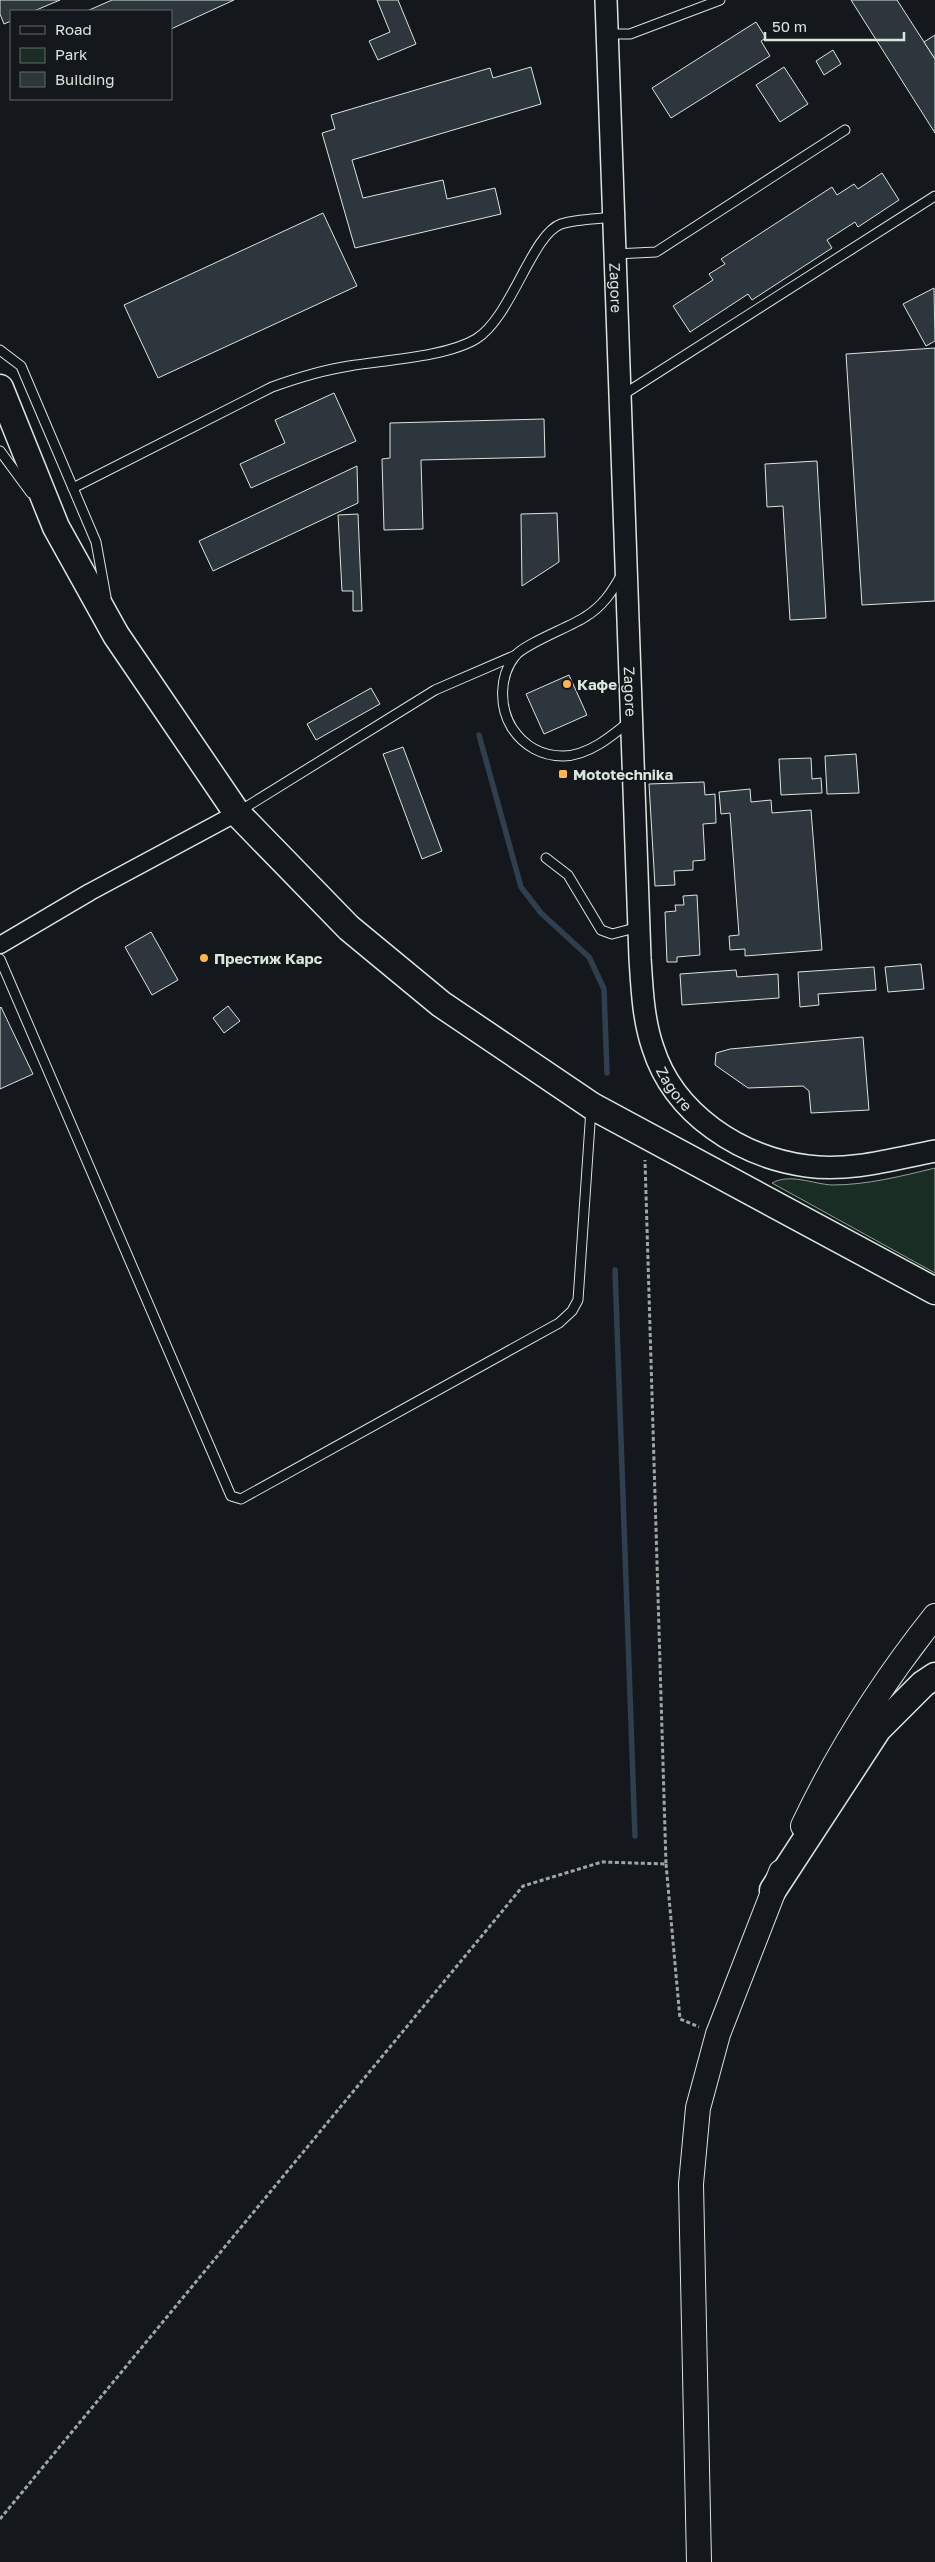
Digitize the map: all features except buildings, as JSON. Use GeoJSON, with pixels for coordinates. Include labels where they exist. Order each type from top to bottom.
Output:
{"type":"FeatureCollection","features":[{"type":"Feature","properties":{"kind":"main road"},"geometry":{"type":"LineString","coordinates":[[0,388],[56,527],[112,627],[237,813],[349,928],[441,1004],[592,1106],[644,1136],[935,1291]]}},
{"type":"Feature","properties":{"kind":"main road"},"geometry":{"type":"LineString","coordinates":[[699,2562],[691,2184],[698,2108],[718,2034],[773,1890],[811,1809],[843,1751],[882,1688],[935,1616]]}},
{"type":"Feature","properties":{"kind":"main road"},"geometry":{"type":"LineString","coordinates":[[773,1890],[878,1730],[923,1684],[935,1676]]}},
{"type":"Feature","properties":{"kind":"street","name":"Zagore"},"geometry":{"type":"LineString","coordinates":[[606,0],[642,994],[653,1049],[680,1099],[701,1120],[725,1137],[778,1160],[808,1167],[870,1164],[935,1151]]}},
{"type":"Feature","properties":{"kind":"street"},"geometry":{"type":"LineString","coordinates":[[0,945],[90,892],[237,813]]}},
{"type":"Feature","properties":{"kind":"lane"},"geometry":{"type":"LineString","coordinates":[[607,34],[630,34],[720,0]]}},
{"type":"Feature","properties":{"kind":"lane"},"geometry":{"type":"LineString","coordinates":[[615,254],[656,252],[845,130]]}},
{"type":"Feature","properties":{"kind":"lane"},"geometry":{"type":"LineString","coordinates":[[620,396],[935,196]]}},
{"type":"Feature","properties":{"kind":"lane"},"geometry":{"type":"LineString","coordinates":[[73,488],[272,386],[306,375],[347,366],[450,350],[476,339],[500,314],[546,234],[560,224],[614,217]]}},
{"type":"Feature","properties":{"kind":"lane"},"geometry":{"type":"LineString","coordinates":[[0,350],[21,366],[96,542],[112,627]]}},
{"type":"Feature","properties":{"kind":"lane"},"geometry":{"type":"LineString","coordinates":[[0,451],[56,527]]}},
{"type":"Feature","properties":{"kind":"lane"},"geometry":{"type":"LineString","coordinates":[[237,813],[435,690],[516,655],[586,617],[609,598],[627,566]]}},
{"type":"Feature","properties":{"kind":"lane"},"geometry":{"type":"LineString","coordinates":[[516,655],[503,683],[502,699],[511,727],[532,749],[544,754],[564,756],[581,753],[609,737],[632,719]]}},
{"type":"Feature","properties":{"kind":"lane"},"geometry":{"type":"LineString","coordinates":[[546,858],[568,875],[601,930],[612,934],[640,927]]}},
{"type":"Feature","properties":{"kind":"lane"},"geometry":{"type":"LineString","coordinates":[[0,959],[231,1496],[236,1498],[241,1498],[550,1327],[572,1311],[578,1300],[592,1106]]}},
{"type":"Feature","properties":{"kind":"path"},"geometry":{"type":"LineString","coordinates":[[644,1136],[666,1864],[680,2019],[718,2034]]}},
{"type":"Feature","properties":{"kind":"path"},"geometry":{"type":"LineString","coordinates":[[0,2519],[524,1886],[602,1862],[666,1864]]}},
{"type":"Feature","properties":{"kind":"green space"},"geometry":{"type":"Polygon","coordinates":[[[935,1168],[935,1273],[772,1183],[779,1180],[794,1179],[832,1185],[858,1183],[884,1180],[935,1168]]]}},
{"type":"Feature","properties":{"kind":"waterway"},"geometry":{"type":"LineString","coordinates":[[479,735],[521,887],[541,913],[589,957],[604,989],[607,1073]]}},
{"type":"Feature","properties":{"kind":"waterway"},"geometry":{"type":"LineString","coordinates":[[615,1270],[635,1836]]}},
{"type":"Feature","properties":{"kind":"place","name":"Кафе"},"geometry":{"type":"Point","coordinates":[567,684]}},
{"type":"Feature","properties":{"kind":"place","name":"Mototechnika"},"geometry":{"type":"Point","coordinates":[563,774]}},
{"type":"Feature","properties":{"kind":"place","name":"Престиж Карс"},"geometry":{"type":"Point","coordinates":[204,958]}}]}
